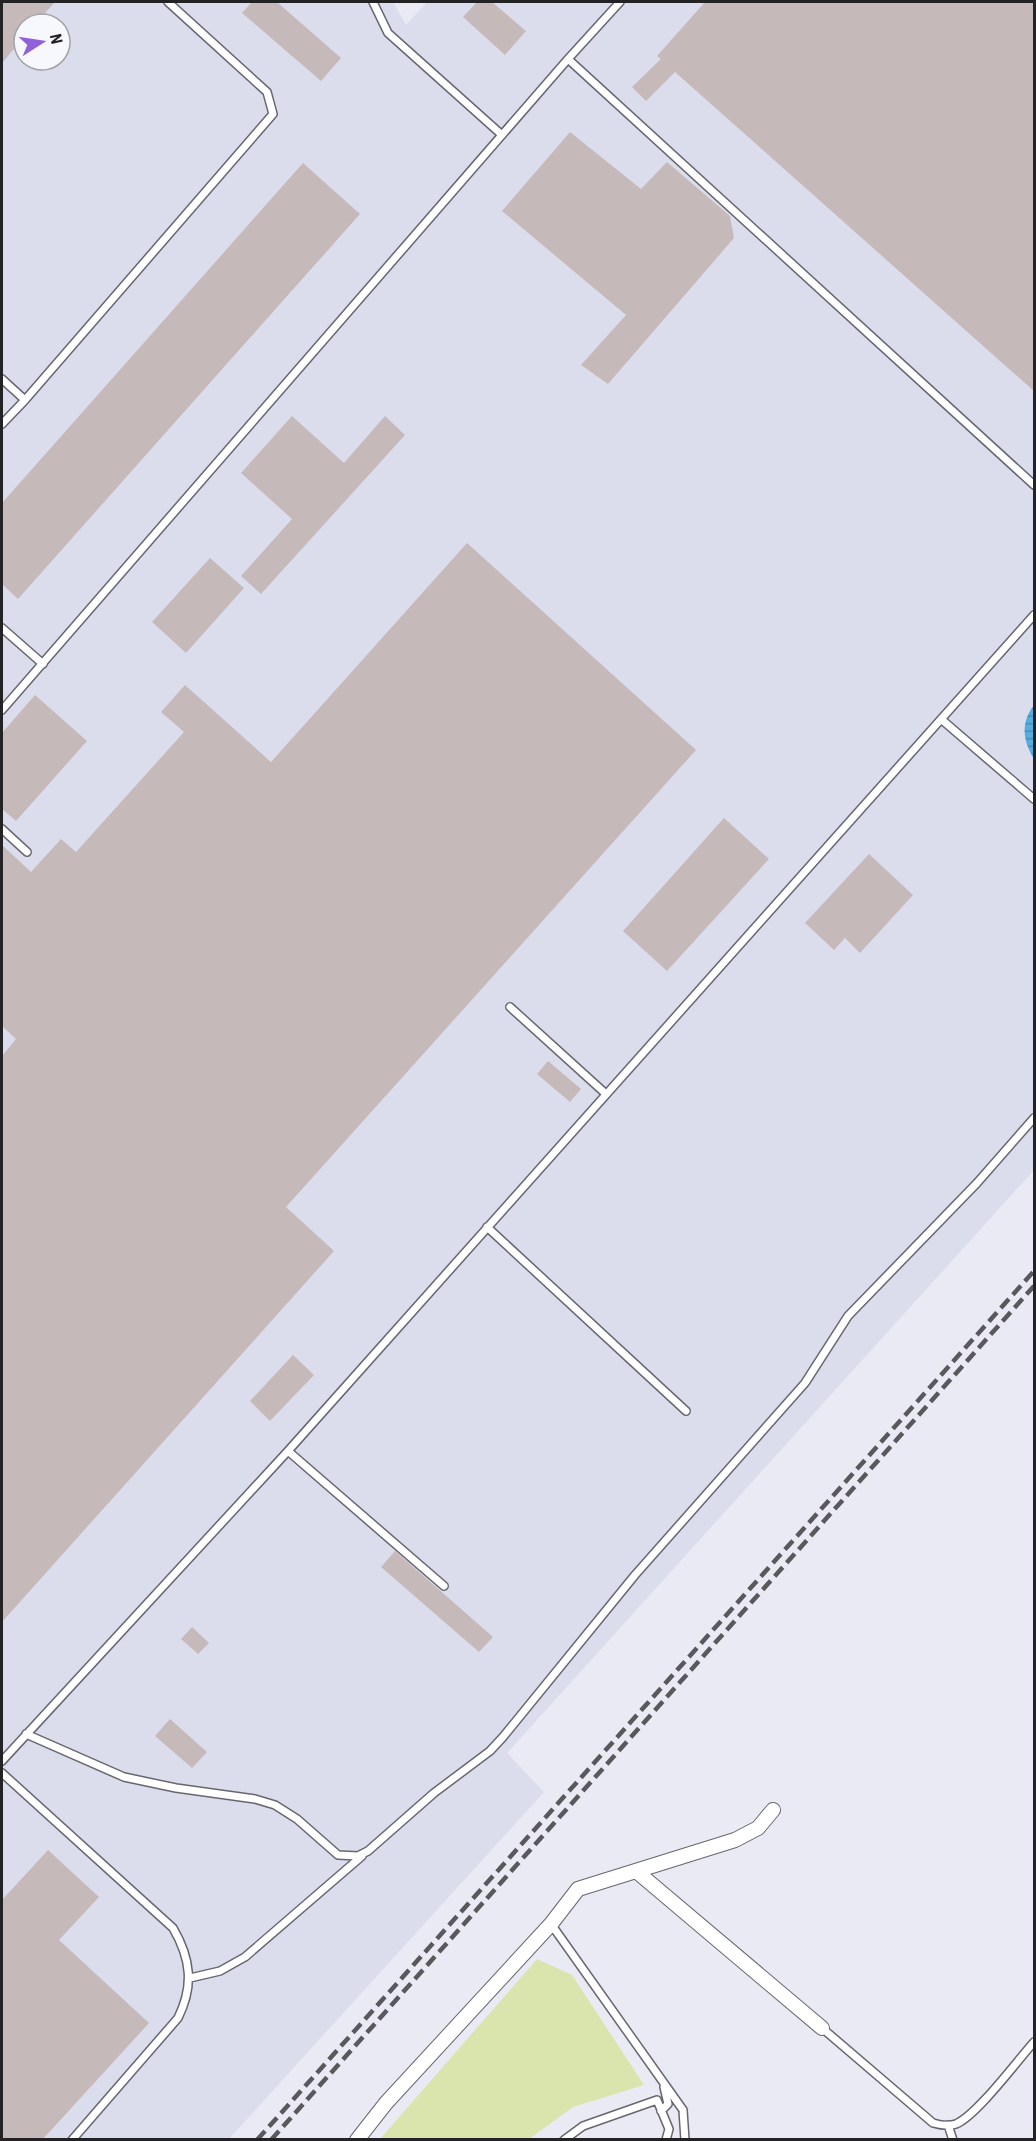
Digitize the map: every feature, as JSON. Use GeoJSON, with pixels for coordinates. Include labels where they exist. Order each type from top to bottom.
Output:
{"type":"FeatureCollection","features":[{"type":"Feature","properties":{"kind":"street"},"geometry":{"type":"LineString","coordinates":[[357,2139],[386,2103],[551,1924],[578,1889],[735,1840],[758,1828],[773,1810]]}},
{"type":"Feature","properties":{"kind":"street"},"geometry":{"type":"LineString","coordinates":[[636,1871],[822,2028]]}},
{"type":"Feature","properties":{"kind":"lane"},"geometry":{"type":"LineString","coordinates":[[2,424],[273,114],[267,92],[168,2]]}},
{"type":"Feature","properties":{"kind":"lane"},"geometry":{"type":"LineString","coordinates":[[373,2],[388,33],[502,135]]}},
{"type":"Feature","properties":{"kind":"lane"},"geometry":{"type":"LineString","coordinates":[[2,710],[620,2]]}},
{"type":"Feature","properties":{"kind":"lane"},"geometry":{"type":"LineString","coordinates":[[568,59],[1035,485]]}},
{"type":"Feature","properties":{"kind":"lane"},"geometry":{"type":"LineString","coordinates":[[2,379],[25,400]]}},
{"type":"Feature","properties":{"kind":"lane"},"geometry":{"type":"LineString","coordinates":[[2,1761],[288,1450],[1035,615]]}},
{"type":"Feature","properties":{"kind":"lane"},"geometry":{"type":"LineString","coordinates":[[2,628],[43,664]]}},
{"type":"Feature","properties":{"kind":"lane"},"geometry":{"type":"LineString","coordinates":[[941,719],[1035,799]]}},
{"type":"Feature","properties":{"kind":"lane"},"geometry":{"type":"LineString","coordinates":[[2,829],[27,852]]}},
{"type":"Feature","properties":{"kind":"lane"},"geometry":{"type":"LineString","coordinates":[[510,1007],[606,1094]]}},
{"type":"Feature","properties":{"kind":"lane"},"geometry":{"type":"LineString","coordinates":[[190,1978],[220,1971],[245,1957],[434,1793],[490,1751],[635,1575],[805,1383],[848,1316],[977,1183],[1035,1118]]}},
{"type":"Feature","properties":{"kind":"lane"},"geometry":{"type":"LineString","coordinates":[[488,1227],[686,1411]]}},
{"type":"Feature","properties":{"kind":"lane"},"geometry":{"type":"LineString","coordinates":[[288,1450],[444,1586]]}},
{"type":"Feature","properties":{"kind":"lane"},"geometry":{"type":"LineString","coordinates":[[26,1734],[124,1777],[176,1788],[255,1799],[275,1805],[297,1819],[338,1855],[358,1856],[368,1851]]}},
{"type":"Feature","properties":{"kind":"lane"},"geometry":{"type":"LineString","coordinates":[[2,1773],[173,1928],[183,1945],[190,1978],[186,2003],[178,2018],[72,2139]]}},
{"type":"Feature","properties":{"kind":"lane"},"geometry":{"type":"LineString","coordinates":[[551,1924],[683,2110],[685,2139]]}},
{"type":"Feature","properties":{"kind":"lane"},"geometry":{"type":"LineString","coordinates":[[822,2028],[933,2123],[948,2125],[957,2123],[974,2110],[1035,2042]]}},
{"type":"Feature","properties":{"kind":"lane"},"geometry":{"type":"LineString","coordinates":[[661,2111],[668,2103],[662,2082]]}},
{"type":"Feature","properties":{"kind":"lane"},"geometry":{"type":"LineString","coordinates":[[564,2139],[583,2126],[657,2100],[669,2129],[666,2139]]}},
{"type":"Feature","properties":{"kind":"lane"},"geometry":{"type":"LineString","coordinates":[[948,2125],[953,2139]]}},
{"type":"Feature","properties":{"kind":"shaded area"},"geometry":{"type":"Polygon","coordinates":[[[2,2],[393,2],[406,25],[427,2],[1034,2],[1034,1170],[507,1753],[544,1792],[229,2139],[2,2140],[2,2]]]}},
{"type":"Feature","properties":{"kind":"green space"},"geometry":{"type":"Polygon","coordinates":[[[537,1959],[572,1975],[644,2085],[573,2107],[529,2139],[380,2139],[537,1959]]]}},
{"type":"Feature","properties":{"kind":"water"},"geometry":{"type":"Polygon","coordinates":[[[1034,705],[1034,759],[1025,739],[1025,725],[1034,705]]]}},
{"type":"Feature","properties":{"kind":"building"},"geometry":{"type":"Polygon","coordinates":[[[2,2],[55,2],[46,12],[12,12],[12,51],[2,63],[2,2]]]}},
{"type":"Feature","properties":{"kind":"building"},"geometry":{"type":"Polygon","coordinates":[[[252,2],[277,2],[341,58],[321,81],[242,13],[252,2]]]}},
{"type":"Feature","properties":{"kind":"building"},"geometry":{"type":"Polygon","coordinates":[[[477,2],[492,2],[526,31],[505,55],[463,17],[477,2]]]}},
{"type":"Feature","properties":{"kind":"building"},"geometry":{"type":"Polygon","coordinates":[[[705,2],[1035,2],[1035,392],[675,72],[646,101],[632,87],[661,59],[657,56],[705,2]]]}},
{"type":"Feature","properties":{"kind":"building"},"geometry":{"type":"Polygon","coordinates":[[[570,132],[641,189],[667,162],[730,216],[734,238],[608,384],[581,365],[626,315],[502,211],[570,132]]]}},
{"type":"Feature","properties":{"kind":"building"},"geometry":{"type":"Polygon","coordinates":[[[303,163],[360,214],[18,599],[2,584],[2,503],[303,163]]]}},
{"type":"Feature","properties":{"kind":"building"},"geometry":{"type":"Polygon","coordinates":[[[292,416],[344,463],[385,416],[405,435],[261,594],[241,576],[292,519],[241,473],[292,416]]]}},
{"type":"Feature","properties":{"kind":"building"},"geometry":{"type":"Polygon","coordinates":[[[467,543],[696,750],[286,1207],[334,1251],[2,1622],[2,1056],[16,1039],[2,1026],[2,845],[31,872],[61,839],[76,852],[184,732],[161,712],[185,685],[271,762],[467,543]]]}},
{"type":"Feature","properties":{"kind":"building"},"geometry":{"type":"Polygon","coordinates":[[[210,558],[244,588],[186,653],[152,622],[210,558]]]}},
{"type":"Feature","properties":{"kind":"building"},"geometry":{"type":"Polygon","coordinates":[[[35,695],[87,741],[16,821],[2,809],[2,733],[35,695]]]}},
{"type":"Feature","properties":{"kind":"building"},"geometry":{"type":"Polygon","coordinates":[[[724,818],[769,859],[667,971],[623,931],[724,818]]]}},
{"type":"Feature","properties":{"kind":"building"},"geometry":{"type":"Polygon","coordinates":[[[869,854],[913,895],[860,953],[845,938],[834,950],[805,923],[869,854]]]}},
{"type":"Feature","properties":{"kind":"building"},"geometry":{"type":"Polygon","coordinates":[[[548,1061],[581,1089],[570,1102],[537,1074],[548,1061]]]}},
{"type":"Feature","properties":{"kind":"building"},"geometry":{"type":"Polygon","coordinates":[[[293,1355],[314,1375],[270,1421],[250,1401],[293,1355]]]}},
{"type":"Feature","properties":{"kind":"building"},"geometry":{"type":"Polygon","coordinates":[[[395,1551],[493,1637],[479,1652],[381,1567],[395,1551]]]}},
{"type":"Feature","properties":{"kind":"building"},"geometry":{"type":"Polygon","coordinates":[[[192,1627],[209,1643],[198,1654],[181,1639],[192,1627]]]}},
{"type":"Feature","properties":{"kind":"building"},"geometry":{"type":"Polygon","coordinates":[[[170,1719],[207,1752],[192,1768],[155,1736],[170,1719]]]}},
{"type":"Feature","properties":{"kind":"building"},"geometry":{"type":"Polygon","coordinates":[[[48,1850],[99,1897],[59,1940],[149,2023],[43,2139],[2,2139],[2,1900],[48,1850]]]}},
{"type":"Feature","properties":{"kind":"railway"},"geometry":{"type":"LineString","coordinates":[[257,2140],[1034,1271]]}},
{"type":"Feature","properties":{"kind":"railway"},"geometry":{"type":"LineString","coordinates":[[271,2140],[1034,1286]]}}]}
